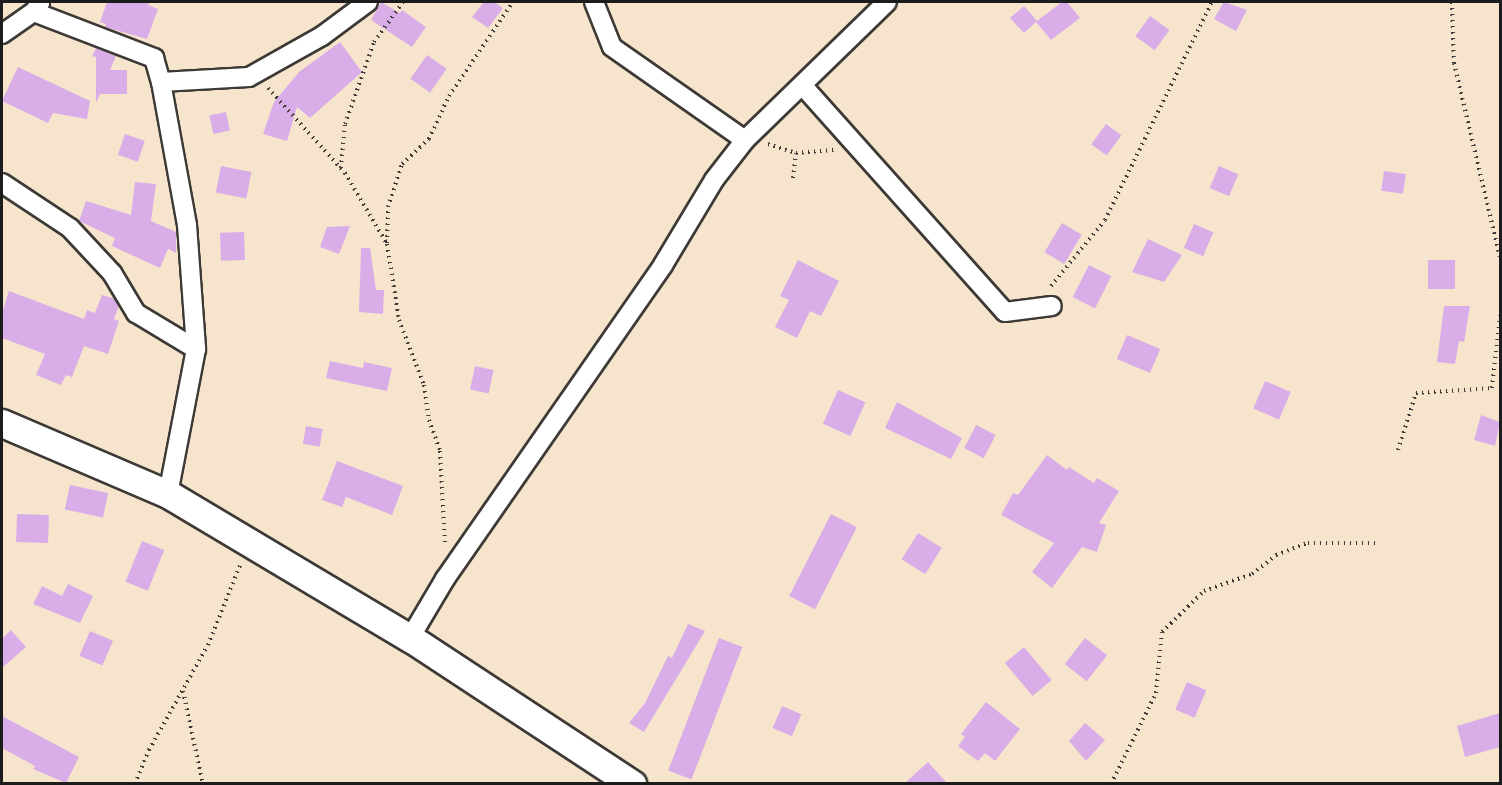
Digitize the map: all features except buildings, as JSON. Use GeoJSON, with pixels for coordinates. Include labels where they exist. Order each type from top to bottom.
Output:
{"type":"FeatureCollection","features":[{"type":"Feature","properties":{"kind":"street"},"geometry":{"type":"LineString","coordinates":[[161,82],[255,75],[322,36],[368,2]]}},
{"type":"Feature","properties":{"kind":"street"},"geometry":{"type":"LineString","coordinates":[[594,2],[612,47],[745,140]]}},
{"type":"Feature","properties":{"kind":"street"},"geometry":{"type":"LineString","coordinates":[[410,638],[445,579],[663,265],[714,180],[745,140],[887,2]]}},
{"type":"Feature","properties":{"kind":"street"},"geometry":{"type":"LineString","coordinates":[[2,34],[38,7],[154,58],[161,82],[187,225],[196,349],[168,494]]}},
{"type":"Feature","properties":{"kind":"street"},"geometry":{"type":"LineString","coordinates":[[803,86],[1005,312],[1048,298]]}},
{"type":"Feature","properties":{"kind":"street"},"geometry":{"type":"LineString","coordinates":[[2,183],[70,228],[112,273],[136,313],[196,349]]}},
{"type":"Feature","properties":{"kind":"street"},"geometry":{"type":"LineString","coordinates":[[2,423],[168,494],[410,638],[632,783]]}},
{"type":"Feature","properties":{"kind":"path"},"geometry":{"type":"LineString","coordinates":[[341,168],[345,124],[374,42],[403,2]]}},
{"type":"Feature","properties":{"kind":"path"},"geometry":{"type":"LineString","coordinates":[[445,579],[440,451],[429,420],[424,385],[399,320],[387,244],[388,207],[402,164],[429,139],[449,96],[513,2]]}},
{"type":"Feature","properties":{"kind":"path"},"geometry":{"type":"LineString","coordinates":[[1048,298],[1053,285],[1105,220],[1212,2]]}},
{"type":"Feature","properties":{"kind":"path"},"geometry":{"type":"LineString","coordinates":[[1452,2],[1454,63],[1500,257]]}},
{"type":"Feature","properties":{"kind":"path"},"geometry":{"type":"LineString","coordinates":[[255,75],[341,168],[387,244]]}},
{"type":"Feature","properties":{"kind":"path"},"geometry":{"type":"LineString","coordinates":[[745,140],[796,153],[859,148]]}},
{"type":"Feature","properties":{"kind":"path"},"geometry":{"type":"LineString","coordinates":[[793,178],[796,153]]}},
{"type":"Feature","properties":{"kind":"path"},"geometry":{"type":"LineString","coordinates":[[1398,450],[1416,393],[1492,387],[1500,315]]}},
{"type":"Feature","properties":{"kind":"path"},"geometry":{"type":"LineString","coordinates":[[135,783],[149,750],[208,645],[248,543]]}},
{"type":"Feature","properties":{"kind":"path"},"geometry":{"type":"LineString","coordinates":[[1111,783],[1156,693],[1162,632],[1204,591],[1252,574],[1276,555],[1308,543],[1380,543]]}},
{"type":"Feature","properties":{"kind":"path"},"geometry":{"type":"LineString","coordinates":[[183,690],[203,783]]}}]}
